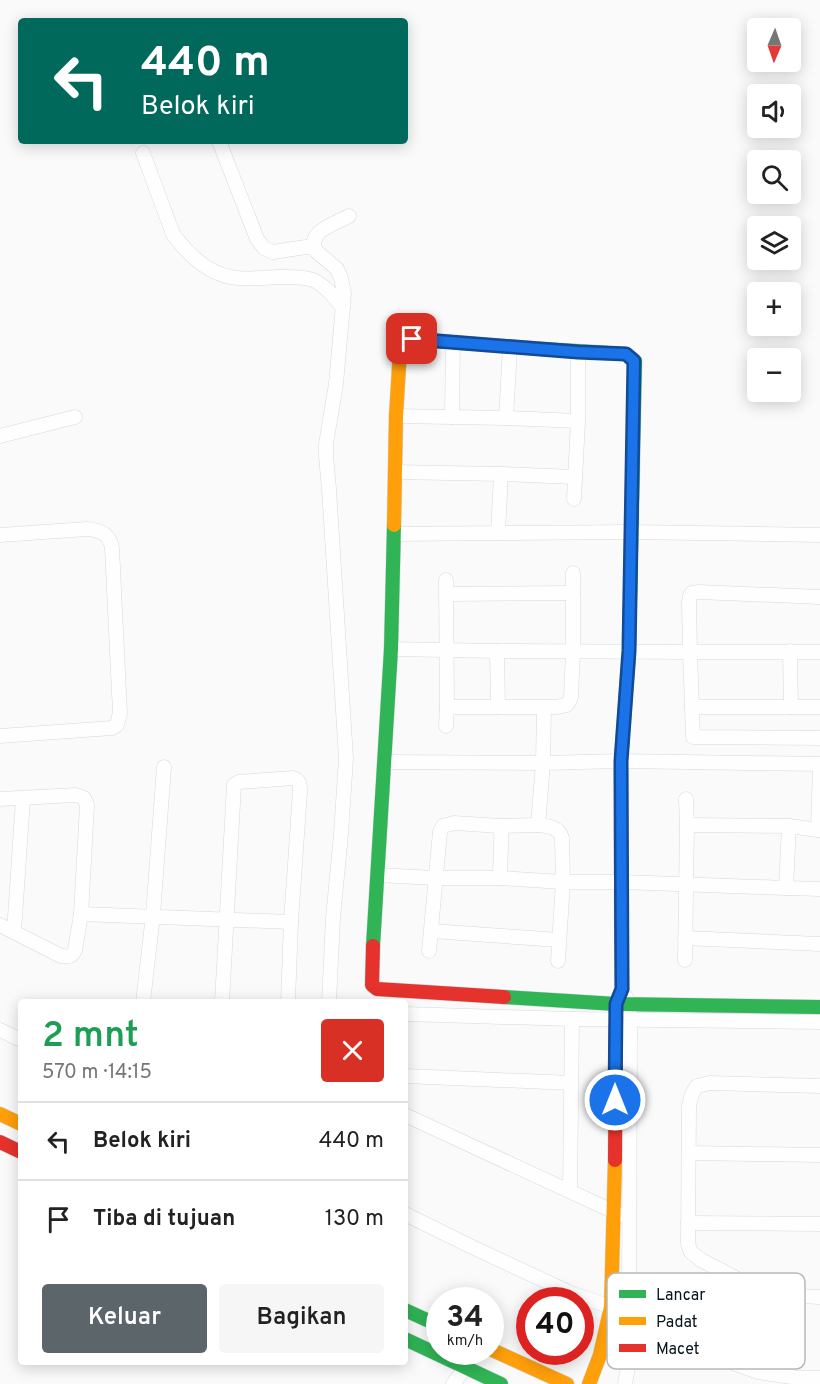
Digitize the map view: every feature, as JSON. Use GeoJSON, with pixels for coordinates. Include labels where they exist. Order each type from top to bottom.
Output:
{"type":"FeatureCollection","features":[{"type":"Feature","properties":{"kind":"main road"},"geometry":{"type":"LineString","coordinates":[[612,1273],[623,1019],[623,1004],[622,989],[621,761],[629,651],[634,361],[626,354],[402,339],[399,350],[396,416],[391,649],[371,983],[374,988],[623,1004],[820,1007]]}},
{"type":"Feature","properties":{"kind":"main road"},"geometry":{"type":"LineString","coordinates":[[0,1114],[18,1123]]}},
{"type":"Feature","properties":{"kind":"main road"},"geometry":{"type":"LineString","coordinates":[[0,1142],[18,1151]]}},
{"type":"Feature","properties":{"kind":"main road"},"geometry":{"type":"LineString","coordinates":[[408,1311],[426,1320]]}},
{"type":"Feature","properties":{"kind":"main road"},"geometry":{"type":"LineString","coordinates":[[589,1384],[600,1355],[607,1324]]}},
{"type":"Feature","properties":{"kind":"main road"},"geometry":{"type":"LineString","coordinates":[[408,1340],[501,1384]]}},
{"type":"Feature","properties":{"kind":"main road"},"geometry":{"type":"LineString","coordinates":[[504,1355],[567,1384]]}},
{"type":"Feature","properties":{"kind":"street"},"geometry":{"type":"LineString","coordinates":[[220,144],[251,226],[261,245],[273,252],[314,248]]}},
{"type":"Feature","properties":{"kind":"street"},"geometry":{"type":"LineString","coordinates":[[143,153],[173,234],[180,244],[213,272],[232,278],[310,279],[323,286],[343,308]]}},
{"type":"Feature","properties":{"kind":"street"},"geometry":{"type":"LineString","coordinates":[[329,999],[333,918],[346,758],[326,444],[336,384],[344,293],[339,272],[314,248],[313,241],[316,235],[349,216]]}},
{"type":"Feature","properties":{"kind":"street"},"geometry":{"type":"LineString","coordinates":[[452,417],[453,342]]}},
{"type":"Feature","properties":{"kind":"street"},"geometry":{"type":"LineString","coordinates":[[506,418],[510,347]]}},
{"type":"Feature","properties":{"kind":"street"},"geometry":{"type":"LineString","coordinates":[[574,500],[578,421],[578,352]]}},
{"type":"Feature","properties":{"kind":"street"},"geometry":{"type":"LineString","coordinates":[[396,416],[578,421]]}},
{"type":"Feature","properties":{"kind":"street"},"geometry":{"type":"LineString","coordinates":[[0,436],[75,417]]}},
{"type":"Feature","properties":{"kind":"street"},"geometry":{"type":"LineString","coordinates":[[395,472],[575,477]]}},
{"type":"Feature","properties":{"kind":"street"},"geometry":{"type":"LineString","coordinates":[[498,534],[501,474]]}},
{"type":"Feature","properties":{"kind":"street"},"geometry":{"type":"LineString","coordinates":[[0,535],[87,529],[104,533],[111,541],[120,713],[117,725],[112,728],[0,736]]}},
{"type":"Feature","properties":{"kind":"street"},"geometry":{"type":"LineString","coordinates":[[394,534],[631,532],[820,535]]}},
{"type":"Feature","properties":{"kind":"street"},"geometry":{"type":"LineString","coordinates":[[447,707],[562,707],[567,705],[570,700],[573,652],[573,573]]}},
{"type":"Feature","properties":{"kind":"street"},"geometry":{"type":"LineString","coordinates":[[446,580],[446,726]]}},
{"type":"Feature","properties":{"kind":"street"},"geometry":{"type":"LineString","coordinates":[[820,597],[699,592],[692,593],[689,602],[693,740],[820,738]]}},
{"type":"Feature","properties":{"kind":"street"},"geometry":{"type":"LineString","coordinates":[[446,594],[573,593]]}},
{"type":"Feature","properties":{"kind":"street"},"geometry":{"type":"LineString","coordinates":[[391,649],[820,652]]}},
{"type":"Feature","properties":{"kind":"street"},"geometry":{"type":"LineString","coordinates":[[497,651],[498,707]]}},
{"type":"Feature","properties":{"kind":"street"},"geometry":{"type":"LineString","coordinates":[[790,651],[791,706]]}},
{"type":"Feature","properties":{"kind":"street"},"geometry":{"type":"LineString","coordinates":[[538,825],[543,763],[544,707]]}},
{"type":"Feature","properties":{"kind":"street"},"geometry":{"type":"LineString","coordinates":[[692,707],[820,707]]}},
{"type":"Feature","properties":{"kind":"street"},"geometry":{"type":"LineString","coordinates":[[385,762],[621,761],[820,764]]}},
{"type":"Feature","properties":{"kind":"street"},"geometry":{"type":"LineString","coordinates":[[143,999],[153,915],[164,767]]}},
{"type":"Feature","properties":{"kind":"street"},"geometry":{"type":"LineString","coordinates":[[687,825],[789,826],[819,830],[820,768]]}},
{"type":"Feature","properties":{"kind":"street"},"geometry":{"type":"LineString","coordinates":[[222,999],[234,785],[239,782],[293,778],[299,782],[300,791],[288,999]]}},
{"type":"Feature","properties":{"kind":"street"},"geometry":{"type":"LineString","coordinates":[[0,799],[76,795],[84,798],[87,805],[81,914],[75,950],[70,956],[61,956],[0,925]]}},
{"type":"Feature","properties":{"kind":"street"},"geometry":{"type":"LineString","coordinates":[[14,932],[23,799]]}},
{"type":"Feature","properties":{"kind":"street"},"geometry":{"type":"LineString","coordinates":[[685,960],[686,799]]}},
{"type":"Feature","properties":{"kind":"street"},"geometry":{"type":"LineString","coordinates":[[429,951],[440,832],[443,826],[454,823],[501,826],[538,825],[550,826],[558,830],[563,846],[558,961]]}},
{"type":"Feature","properties":{"kind":"street"},"geometry":{"type":"LineString","coordinates":[[500,878],[501,826]]}},
{"type":"Feature","properties":{"kind":"street"},"geometry":{"type":"LineString","coordinates":[[786,888],[789,826]]}},
{"type":"Feature","properties":{"kind":"street"},"geometry":{"type":"LineString","coordinates":[[378,875],[820,889]]}},
{"type":"Feature","properties":{"kind":"street"},"geometry":{"type":"LineString","coordinates":[[81,914],[291,922]]}},
{"type":"Feature","properties":{"kind":"street"},"geometry":{"type":"LineString","coordinates":[[432,931],[559,940]]}},
{"type":"Feature","properties":{"kind":"street"},"geometry":{"type":"LineString","coordinates":[[685,938],[820,944]]}},
{"type":"Feature","properties":{"kind":"street"},"geometry":{"type":"LineString","coordinates":[[408,1014],[820,1023]]}},
{"type":"Feature","properties":{"kind":"street"},"geometry":{"type":"LineString","coordinates":[[570,1191],[572,1019]]}},
{"type":"Feature","properties":{"kind":"street"},"geometry":{"type":"LineString","coordinates":[[623,1019],[629,1273]]}},
{"type":"Feature","properties":{"kind":"street"},"geometry":{"type":"LineString","coordinates":[[0,1030],[18,1039]]}},
{"type":"Feature","properties":{"kind":"street"},"geometry":{"type":"LineString","coordinates":[[408,1076],[571,1083]]}},
{"type":"Feature","properties":{"kind":"street"},"geometry":{"type":"LineString","coordinates":[[726,1273],[701,1260],[691,1252],[688,1244],[689,1105],[692,1094],[697,1086],[709,1083],[820,1086]]}},
{"type":"Feature","properties":{"kind":"street"},"geometry":{"type":"LineString","coordinates":[[408,1115],[629,1220]]}},
{"type":"Feature","properties":{"kind":"street"},"geometry":{"type":"LineString","coordinates":[[689,1153],[820,1155]]}},
{"type":"Feature","properties":{"kind":"street"},"geometry":{"type":"LineString","coordinates":[[408,1216],[573,1294],[607,1306]]}},
{"type":"Feature","properties":{"kind":"street"},"geometry":{"type":"LineString","coordinates":[[688,1222],[820,1224]]}},
{"type":"Feature","properties":{"kind":"street"},"geometry":{"type":"LineString","coordinates":[[805,1296],[820,1296]]}},
{"type":"Feature","properties":{"kind":"street"},"geometry":{"type":"LineString","coordinates":[[453,1384],[466,1367]]}},
{"type":"Feature","properties":{"kind":"street"},"geometry":{"type":"LineString","coordinates":[[625,1384],[629,1369]]}},
{"type":"Feature","properties":{"kind":"street"},"geometry":{"type":"LineString","coordinates":[[750,1369],[798,1378],[820,1378]]}},
{"type":"Feature","properties":{"kind":"traffic: fast"},"geometry":{"type":"LineString","coordinates":[[543,349],[626,354],[635,361],[629,651],[621,761],[621,872]]}},
{"type":"Feature","properties":{"kind":"traffic: fast"},"geometry":{"type":"LineString","coordinates":[[373,946],[391,649],[394,525]]}},
{"type":"Feature","properties":{"kind":"traffic: fast"},"geometry":{"type":"LineString","coordinates":[[504,997],[616,1004],[820,1007]]}},
{"type":"Feature","properties":{"kind":"traffic: fast"},"geometry":{"type":"LineString","coordinates":[[408,1311],[426,1320]]}},
{"type":"Feature","properties":{"kind":"traffic: fast"},"geometry":{"type":"LineString","coordinates":[[408,1340],[501,1384]]}},
{"type":"Feature","properties":{"kind":"traffic: slow"},"geometry":{"type":"LineString","coordinates":[[394,525],[396,416],[402,340],[543,349]]}},
{"type":"Feature","properties":{"kind":"traffic: slow"},"geometry":{"type":"LineString","coordinates":[[0,1114],[18,1123]]}},
{"type":"Feature","properties":{"kind":"traffic: slow"},"geometry":{"type":"LineString","coordinates":[[612,1273],[615,1160]]}},
{"type":"Feature","properties":{"kind":"traffic: slow"},"geometry":{"type":"LineString","coordinates":[[589,1384],[600,1355],[607,1324]]}},
{"type":"Feature","properties":{"kind":"traffic: slow"},"geometry":{"type":"LineString","coordinates":[[504,1355],[567,1384]]}},
{"type":"Feature","properties":{"kind":"traffic: jam"},"geometry":{"type":"LineString","coordinates":[[615,1160],[616,1004],[622,989],[621,872]]}},
{"type":"Feature","properties":{"kind":"traffic: jam"},"geometry":{"type":"LineString","coordinates":[[373,946],[372,985],[377,989],[504,997]]}},
{"type":"Feature","properties":{"kind":"traffic: jam"},"geometry":{"type":"LineString","coordinates":[[0,1142],[18,1151]]}},
{"type":"Feature","properties":{"kind":"route"},"geometry":{"type":"LineString","coordinates":[[412,339],[626,354],[634,361],[629,651],[621,761],[622,989],[616,1004],[615,1100]]}}]}
